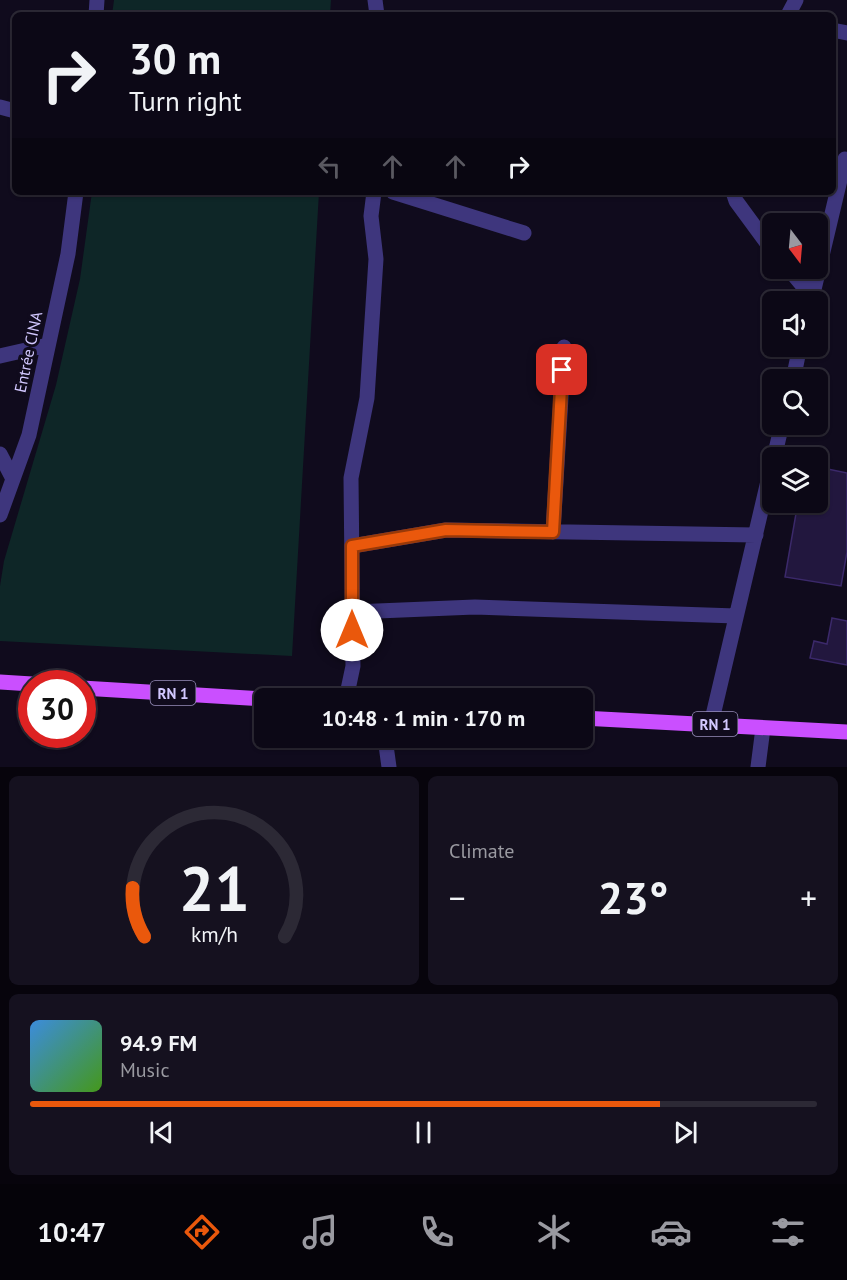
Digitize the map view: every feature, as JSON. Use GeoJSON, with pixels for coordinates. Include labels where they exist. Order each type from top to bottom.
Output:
{"type":"FeatureCollection","features":[{"type":"Feature","properties":{"kind":"main road"},"geometry":{"type":"LineString","coordinates":[[0,682],[18,683]]}},
{"type":"Feature","properties":{"kind":"main road","name":"RN 1"},"geometry":{"type":"LineString","coordinates":[[96,689],[254,698]]}},
{"type":"Feature","properties":{"kind":"main road","name":"RN 1"},"geometry":{"type":"LineString","coordinates":[[593,719],[847,732]]}},
{"type":"Feature","properties":{"kind":"street"},"geometry":{"type":"LineString","coordinates":[[814,291],[845,159]]}},
{"type":"Feature","properties":{"kind":"street","name":"Entrée CINA"},"geometry":{"type":"LineString","coordinates":[[0,515],[29,435],[68,254],[76,195]]}},
{"type":"Feature","properties":{"kind":"street"},"geometry":{"type":"LineString","coordinates":[[347,688],[352,666],[351,478],[367,398],[376,259],[371,216],[374,195]]}},
{"type":"Feature","properties":{"kind":"street"},"geometry":{"type":"LineString","coordinates":[[403,195],[524,233]]}},
{"type":"Feature","properties":{"kind":"street"},"geometry":{"type":"LineString","coordinates":[[734,195],[762,236]]}},
{"type":"Feature","properties":{"kind":"street"},"geometry":{"type":"LineString","coordinates":[[797,279],[806,291]]}},
{"type":"Feature","properties":{"kind":"street"},"geometry":{"type":"LineString","coordinates":[[0,356],[48,345]]}},
{"type":"Feature","properties":{"kind":"street"},"geometry":{"type":"LineString","coordinates":[[553,532],[564,347]]}},
{"type":"Feature","properties":{"kind":"street"},"geometry":{"type":"LineString","coordinates":[[0,454],[13,479]]}},
{"type":"Feature","properties":{"kind":"street"},"geometry":{"type":"LineString","coordinates":[[711,724],[762,508]]}},
{"type":"Feature","properties":{"kind":"street"},"geometry":{"type":"LineString","coordinates":[[352,546],[446,530],[756,535]]}},
{"type":"Feature","properties":{"kind":"street"},"geometry":{"type":"LineString","coordinates":[[352,612],[475,607],[736,616]]}},
{"type":"Feature","properties":{"kind":"street"},"geometry":{"type":"LineString","coordinates":[[758,767],[764,728]]}},
{"type":"Feature","properties":{"kind":"street"},"geometry":{"type":"LineString","coordinates":[[386,748],[388,767]]}},
{"type":"Feature","properties":{"kind":"green space"},"geometry":{"type":"Polygon","coordinates":[[[114,0],[331,0],[330,12],[112,12],[114,0]]]}},
{"type":"Feature","properties":{"kind":"green space"},"geometry":{"type":"Polygon","coordinates":[[[92,195],[319,195],[292,656],[0,641],[0,586],[4,561],[56,385],[80,279],[92,195]]]}},
{"type":"Feature","properties":{"kind":"building"},"geometry":{"type":"Polygon","coordinates":[[[828,469],[847,473],[847,552],[841,586],[785,577],[796,513],[828,513],[828,469]]]}},
{"type":"Feature","properties":{"kind":"building"},"geometry":{"type":"Polygon","coordinates":[[[832,618],[847,621],[847,665],[810,658],[814,641],[827,644],[832,618]]]}},
{"type":"Feature","properties":{"kind":"route"},"geometry":{"type":"LineString","coordinates":[[352,630],[352,546],[446,530],[553,532],[562,370]]}}]}
